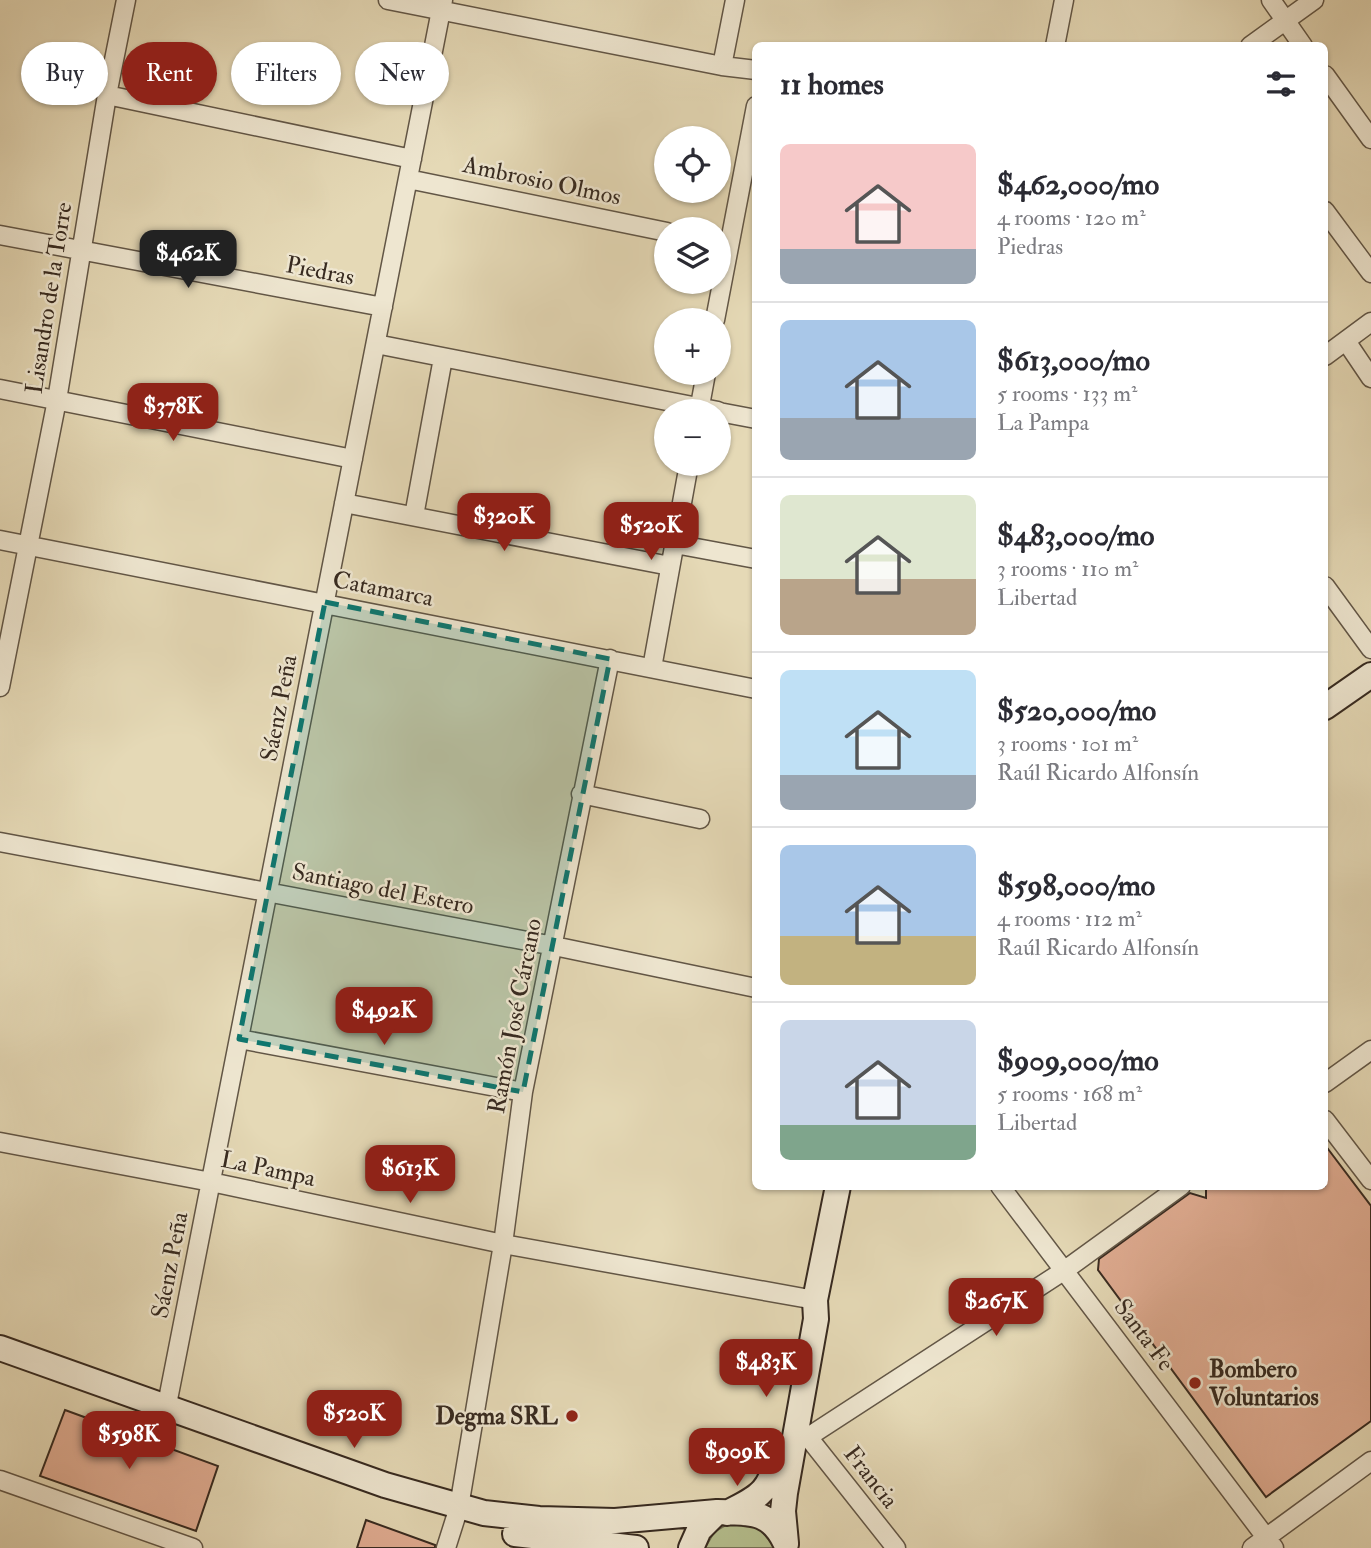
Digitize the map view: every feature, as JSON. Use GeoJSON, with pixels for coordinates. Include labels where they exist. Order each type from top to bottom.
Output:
{"type":"FeatureCollection","features":[{"type":"Feature","properties":{"kind":"main road"},"geometry":{"type":"LineString","coordinates":[[1328,705],[1371,675]]}},
{"type":"Feature","properties":{"kind":"main road"},"geometry":{"type":"LineString","coordinates":[[787,1546],[782,1511],[802,1436],[816,1319],[815,1300],[837,1190]]}},
{"type":"Feature","properties":{"kind":"main road"},"geometry":{"type":"LineString","coordinates":[[691,1548],[699,1530],[722,1513],[758,1497],[772,1476],[805,1318],[815,1300]]}},
{"type":"Feature","properties":{"kind":"main road"},"geometry":{"type":"LineString","coordinates":[[0,1348],[166,1417],[390,1504],[457,1515],[580,1520],[646,1519],[745,1511],[762,1517],[777,1528],[787,1546]]}},
{"type":"Feature","properties":{"kind":"main road"},"geometry":{"type":"LineString","coordinates":[[0,1365],[166,1417]]}},
{"type":"Feature","properties":{"kind":"main road"},"geometry":{"type":"LineString","coordinates":[[457,1515],[502,1533],[576,1539],[636,1548]]}},
{"type":"Feature","properties":{"kind":"street","name":"Lisandro de la Torre"},"geometry":{"type":"LineString","coordinates":[[108,90],[126,0]]}},
{"type":"Feature","properties":{"kind":"street"},"geometry":{"type":"LineString","coordinates":[[388,0],[442,5],[722,66],[752,70]]}},
{"type":"Feature","properties":{"kind":"street"},"geometry":{"type":"LineString","coordinates":[[722,66],[735,0]]}},
{"type":"Feature","properties":{"kind":"street"},"geometry":{"type":"LineString","coordinates":[[1056,42],[1064,0]]}},
{"type":"Feature","properties":{"kind":"street"},"geometry":{"type":"LineString","coordinates":[[1271,0],[1300,42]]}},
{"type":"Feature","properties":{"kind":"street"},"geometry":{"type":"LineString","coordinates":[[1255,42],[1314,0]]}},
{"type":"Feature","properties":{"kind":"street","name":"Sáenz Peña"},"geometry":{"type":"LineString","coordinates":[[166,1417],[442,5]]}},
{"type":"Feature","properties":{"kind":"street"},"geometry":{"type":"LineString","coordinates":[[1328,79],[1371,139]]}},
{"type":"Feature","properties":{"kind":"street"},"geometry":{"type":"LineString","coordinates":[[108,95],[412,159]]}},
{"type":"Feature","properties":{"kind":"street","name":"Lisandro de la Torre"},"geometry":{"type":"LineString","coordinates":[[0,687],[57,400],[105,105]]}},
{"type":"Feature","properties":{"kind":"street"},"geometry":{"type":"LineString","coordinates":[[730,217],[752,123]]}},
{"type":"Feature","properties":{"kind":"street","name":"Ambrosio Olmos"},"geometry":{"type":"LineString","coordinates":[[408,179],[654,229]]}},
{"type":"Feature","properties":{"kind":"street"},"geometry":{"type":"LineString","coordinates":[[1328,215],[1371,274]]}},
{"type":"Feature","properties":{"kind":"street","name":"Piedras"},"geometry":{"type":"LineString","coordinates":[[0,235],[383,307]]}},
{"type":"Feature","properties":{"kind":"street"},"geometry":{"type":"LineString","coordinates":[[1328,354],[1371,322]]}},
{"type":"Feature","properties":{"kind":"street"},"geometry":{"type":"LineString","coordinates":[[1346,341],[1371,378]]}},
{"type":"Feature","properties":{"kind":"street"},"geometry":{"type":"LineString","coordinates":[[376,344],[654,399]]}},
{"type":"Feature","properties":{"kind":"street"},"geometry":{"type":"LineString","coordinates":[[414,516],[443,358]]}},
{"type":"Feature","properties":{"kind":"street"},"geometry":{"type":"LineString","coordinates":[[0,389],[353,459]]}},
{"type":"Feature","properties":{"kind":"street"},"geometry":{"type":"LineString","coordinates":[[731,414],[752,418]]}},
{"type":"Feature","properties":{"kind":"street"},"geometry":{"type":"LineString","coordinates":[[652,668],[688,476]]}},
{"type":"Feature","properties":{"kind":"street"},"geometry":{"type":"LineString","coordinates":[[344,503],[670,566]]}},
{"type":"Feature","properties":{"kind":"street","name":"Catamarca"},"geometry":{"type":"LineString","coordinates":[[0,540],[752,688]]}},
{"type":"Feature","properties":{"kind":"street"},"geometry":{"type":"LineString","coordinates":[[675,544],[752,558]]}},
{"type":"Feature","properties":{"kind":"street"},"geometry":{"type":"LineString","coordinates":[[1328,590],[1371,649]]}},
{"type":"Feature","properties":{"kind":"street","name":"Ramón José Cárcano"},"geometry":{"type":"LineString","coordinates":[[446,1548],[457,1515],[503,1244],[523,1092],[610,659]]}},
{"type":"Feature","properties":{"kind":"street"},"geometry":{"type":"LineString","coordinates":[[582,794],[700,819]]}},
{"type":"Feature","properties":{"kind":"street","name":"Santiago del Estero"},"geometry":{"type":"LineString","coordinates":[[0,842],[554,946],[752,987]]}},
{"type":"Feature","properties":{"kind":"street"},"geometry":{"type":"LineString","coordinates":[[239,1039],[523,1092]]}},
{"type":"Feature","properties":{"kind":"street"},"geometry":{"type":"LineString","coordinates":[[1328,1081],[1371,1050]]}},
{"type":"Feature","properties":{"kind":"street"},"geometry":{"type":"LineString","coordinates":[[1328,1124],[1371,1180]]}},
{"type":"Feature","properties":{"kind":"street","name":"La Pampa"},"geometry":{"type":"LineString","coordinates":[[0,1142],[211,1182],[503,1244],[815,1300]]}},
{"type":"Feature","properties":{"kind":"street","name":"Santa Fe"},"geometry":{"type":"LineString","coordinates":[[1003,1190],[1065,1270],[1264,1545]]}},
{"type":"Feature","properties":{"kind":"street"},"geometry":{"type":"LineString","coordinates":[[802,1436],[1065,1270],[1175,1190]]}},
{"type":"Feature","properties":{"kind":"street","name":"Francia"},"geometry":{"type":"LineString","coordinates":[[802,1436],[895,1548]]}},
{"type":"Feature","properties":{"kind":"street"},"geometry":{"type":"LineString","coordinates":[[1264,1545],[1371,1461]]}},
{"type":"Feature","properties":{"kind":"street"},"geometry":{"type":"LineString","coordinates":[[0,1480],[193,1548]]}},
{"type":"Feature","properties":{"kind":"highlighted area"},"geometry":{"type":"Polygon","coordinates":[[[325,602],[610,659],[523,1092],[239,1039],[325,602]]]}},
{"type":"Feature","properties":{"kind":"green space"},"geometry":{"type":"Polygon","coordinates":[[[728,1524],[756,1528],[774,1548],[705,1548],[714,1532],[728,1524]]]}},
{"type":"Feature","properties":{"kind":"building"},"geometry":{"type":"Polygon","coordinates":[[[1328,1149],[1371,1206],[1371,1421],[1266,1497],[1098,1270],[1099,1259],[1190,1193],[1206,1198],[1206,1190],[1328,1190],[1328,1149]]]}},
{"type":"Feature","properties":{"kind":"building"},"geometry":{"type":"Polygon","coordinates":[[[65,1410],[218,1466],[196,1531],[40,1476],[65,1410]]]}},
{"type":"Feature","properties":{"kind":"building"},"geometry":{"type":"Polygon","coordinates":[[[366,1520],[435,1545],[435,1548],[357,1548],[366,1520]]]}},
{"type":"Feature","properties":{"kind":"place","name":"Bombero Voluntarios"},"geometry":{"type":"Point","coordinates":[1195,1383]}},
{"type":"Feature","properties":{"kind":"place","name":"Degma SRL"},"geometry":{"type":"Point","coordinates":[572,1416]}}]}
